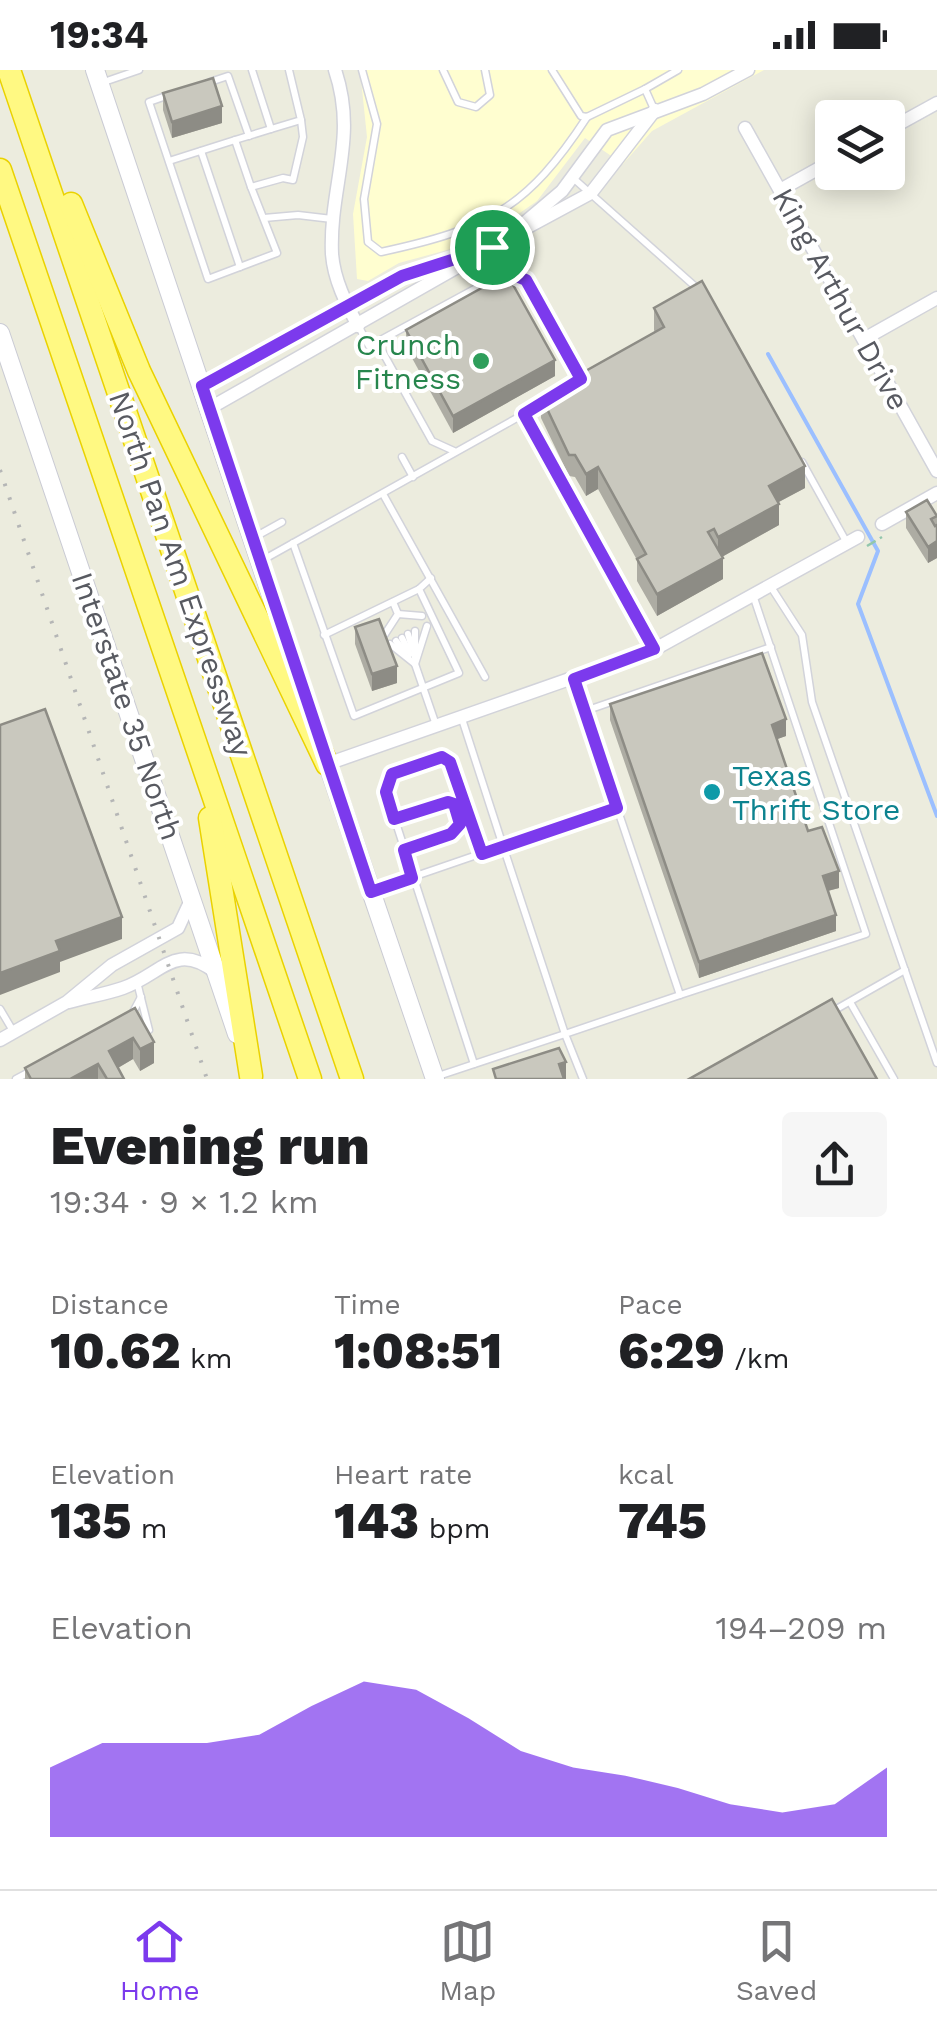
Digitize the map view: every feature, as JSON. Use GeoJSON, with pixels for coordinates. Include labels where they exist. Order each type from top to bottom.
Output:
{"type":"FeatureCollection","features":[{"type":"Feature","properties":{"kind":"highway","name":"North Pan Am Expressway"},"geometry":{"type":"LineString","coordinates":[[9,70],[352,1079]]}},
{"type":"Feature","properties":{"kind":"highway"},"geometry":{"type":"LineString","coordinates":[[21,70],[102,289],[328,764]]}},
{"type":"Feature","properties":{"kind":"highway","name":"North Pan Am Expressway"},"geometry":{"type":"LineString","coordinates":[[0,170],[310,1079]]}},
{"type":"Feature","properties":{"kind":"highway"},"geometry":{"type":"LineString","coordinates":[[191,726],[215,842],[252,1078]]}},
{"type":"Feature","properties":{"kind":"main road"},"geometry":{"type":"LineString","coordinates":[[97,77],[434,1078]]}},
{"type":"Feature","properties":{"kind":"main road","name":"Interstate 35 North"},"geometry":{"type":"LineString","coordinates":[[0,334],[252,1078]]}},
{"type":"Feature","properties":{"kind":"street"},"geometry":{"type":"LineString","coordinates":[[336,70],[347,141],[333,219],[332,256],[358,326]]}},
{"type":"Feature","properties":{"kind":"street"},"geometry":{"type":"LineString","coordinates":[[495,246],[562,191],[599,139],[618,122],[702,94],[748,70]]}},
{"type":"Feature","properties":{"kind":"street"},"geometry":{"type":"LineString","coordinates":[[905,121],[937,103]]}},
{"type":"Feature","properties":{"kind":"street"},"geometry":{"type":"LineString","coordinates":[[202,386],[402,276],[474,256],[591,192],[654,110]]}},
{"type":"Feature","properties":{"kind":"street","name":"King Arthur Drive"},"geometry":{"type":"LineString","coordinates":[[745,128],[937,471]]}},
{"type":"Feature","properties":{"kind":"street"},"geometry":{"type":"LineString","coordinates":[[599,139],[619,155]]}},
{"type":"Feature","properties":{"kind":"street"},"geometry":{"type":"LineString","coordinates":[[780,190],[815,170]]}},
{"type":"Feature","properties":{"kind":"street"},"geometry":{"type":"LineString","coordinates":[[210,408],[448,276],[474,256]]}},
{"type":"Feature","properties":{"kind":"street"},"geometry":{"type":"LineString","coordinates":[[864,339],[937,298]]}},
{"type":"Feature","properties":{"kind":"street"},"geometry":{"type":"LineString","coordinates":[[881,532],[937,493]]}},
{"type":"Feature","properties":{"kind":"street"},"geometry":{"type":"LineString","coordinates":[[328,764],[654,649],[857,542]]}},
{"type":"Feature","properties":{"kind":"street"},"geometry":{"type":"LineString","coordinates":[[0,1040],[67,1002],[112,965],[178,928],[192,896]]}},
{"type":"Feature","properties":{"kind":"street"},"geometry":{"type":"LineString","coordinates":[[138,950],[152,973]]}},
{"type":"Feature","properties":{"kind":"street"},"geometry":{"type":"LineString","coordinates":[[67,1002],[137,981],[185,958],[201,961],[215,972]]}},
{"type":"Feature","properties":{"kind":"lane"},"geometry":{"type":"LineString","coordinates":[[97,77],[139,70]]}},
{"type":"Feature","properties":{"kind":"lane"},"geometry":{"type":"LineString","coordinates":[[252,70],[270,129]]}},
{"type":"Feature","properties":{"kind":"lane"},"geometry":{"type":"LineString","coordinates":[[251,187],[283,178],[293,180],[302,137],[289,70]]}},
{"type":"Feature","properties":{"kind":"lane"},"geometry":{"type":"LineString","coordinates":[[362,70],[377,124],[364,199],[368,242],[381,252],[458,234],[515,204],[541,180],[587,117],[678,70]]}},
{"type":"Feature","properties":{"kind":"lane"},"geometry":{"type":"LineString","coordinates":[[442,70],[458,102],[476,107],[490,95],[485,70]]}},
{"type":"Feature","properties":{"kind":"lane"},"geometry":{"type":"LineString","coordinates":[[552,70],[572,108],[587,117]]}},
{"type":"Feature","properties":{"kind":"lane"},"geometry":{"type":"LineString","coordinates":[[196,86],[228,76],[249,136]]}},
{"type":"Feature","properties":{"kind":"lane"},"geometry":{"type":"LineString","coordinates":[[645,89],[654,110]]}},
{"type":"Feature","properties":{"kind":"lane"},"geometry":{"type":"LineString","coordinates":[[180,92],[149,102],[208,280],[277,254],[235,140]]}},
{"type":"Feature","properties":{"kind":"lane"},"geometry":{"type":"LineString","coordinates":[[169,161],[301,120]]}},
{"type":"Feature","properties":{"kind":"lane"},"geometry":{"type":"LineString","coordinates":[[201,151],[240,267]]}},
{"type":"Feature","properties":{"kind":"lane"},"geometry":{"type":"LineString","coordinates":[[572,178],[708,299]]}},
{"type":"Feature","properties":{"kind":"lane"},"geometry":{"type":"LineString","coordinates":[[264,218],[298,215],[333,219]]}},
{"type":"Feature","properties":{"kind":"lane"},"geometry":{"type":"LineString","coordinates":[[495,246],[506,272],[526,280],[581,379],[567,388]]}},
{"type":"Feature","properties":{"kind":"lane"},"geometry":{"type":"LineString","coordinates":[[358,326],[370,346],[506,272]]}},
{"type":"Feature","properties":{"kind":"lane"},"geometry":{"type":"LineString","coordinates":[[377,342],[432,440],[455,452]]}},
{"type":"Feature","properties":{"kind":"lane"},"geometry":{"type":"LineString","coordinates":[[260,561],[552,396]]}},
{"type":"Feature","properties":{"kind":"lane"},"geometry":{"type":"LineString","coordinates":[[524,414],[654,649]]}},
{"type":"Feature","properties":{"kind":"lane"},"geometry":{"type":"LineString","coordinates":[[402,457],[414,476]]}},
{"type":"Feature","properties":{"kind":"lane"},"geometry":{"type":"LineString","coordinates":[[799,457],[857,542]]}},
{"type":"Feature","properties":{"kind":"lane"},"geometry":{"type":"LineString","coordinates":[[384,494],[485,678]]}},
{"type":"Feature","properties":{"kind":"lane"},"geometry":{"type":"LineString","coordinates":[[253,538],[282,522]]}},
{"type":"Feature","properties":{"kind":"lane"},"geometry":{"type":"LineString","coordinates":[[293,543],[354,716],[460,673],[420,589]]}},
{"type":"Feature","properties":{"kind":"lane"},"geometry":{"type":"LineString","coordinates":[[324,635],[420,589],[431,578]]}},
{"type":"Feature","properties":{"kind":"lane"},"geometry":{"type":"LineString","coordinates":[[770,586],[802,635],[812,702],[937,1063]]}},
{"type":"Feature","properties":{"kind":"lane"},"geometry":{"type":"LineString","coordinates":[[434,1078],[866,934],[754,595]]}},
{"type":"Feature","properties":{"kind":"lane"},"geometry":{"type":"LineString","coordinates":[[393,602],[404,625]]}},
{"type":"Feature","properties":{"kind":"lane"},"geometry":{"type":"LineString","coordinates":[[398,614],[404,625]]}},
{"type":"Feature","properties":{"kind":"lane"},"geometry":{"type":"LineString","coordinates":[[398,614],[404,625]]}},
{"type":"Feature","properties":{"kind":"lane"},"geometry":{"type":"LineString","coordinates":[[408,635],[415,664]]}},
{"type":"Feature","properties":{"kind":"lane"},"geometry":{"type":"LineString","coordinates":[[408,635],[415,664]]}},
{"type":"Feature","properties":{"kind":"lane"},"geometry":{"type":"LineString","coordinates":[[408,635],[415,664]]}},
{"type":"Feature","properties":{"kind":"lane"},"geometry":{"type":"LineString","coordinates":[[408,635],[437,726]]}},
{"type":"Feature","properties":{"kind":"lane"},"geometry":{"type":"LineString","coordinates":[[584,711],[771,647]]}},
{"type":"Feature","properties":{"kind":"lane"},"geometry":{"type":"LineString","coordinates":[[574,679],[680,995]]}},
{"type":"Feature","properties":{"kind":"lane"},"geometry":{"type":"LineString","coordinates":[[461,718],[583,1079]]}},
{"type":"Feature","properties":{"kind":"lane"},"geometry":{"type":"LineString","coordinates":[[474,1064],[394,819],[387,781],[392,774],[442,757],[457,774],[482,854]]}},
{"type":"Feature","properties":{"kind":"lane"},"geometry":{"type":"LineString","coordinates":[[394,819],[448,802],[458,815],[459,830],[404,850]]}},
{"type":"Feature","properties":{"kind":"lane"},"geometry":{"type":"LineString","coordinates":[[371,892],[617,808]]}},
{"type":"Feature","properties":{"kind":"lane"},"geometry":{"type":"LineString","coordinates":[[816,1021],[905,970]]}},
{"type":"Feature","properties":{"kind":"lane"},"geometry":{"type":"LineString","coordinates":[[137,981],[149,1030]]}},
{"type":"Feature","properties":{"kind":"lane"},"geometry":{"type":"LineString","coordinates":[[116,1024],[132,1016],[141,998]]}},
{"type":"Feature","properties":{"kind":"lane"},"geometry":{"type":"LineString","coordinates":[[850,1002],[894,1079]]}},
{"type":"Feature","properties":{"kind":"lane"},"geometry":{"type":"LineString","coordinates":[[0,1009],[14,1032]]}},
{"type":"Feature","properties":{"kind":"lane"},"geometry":{"type":"LineString","coordinates":[[16,1079],[36,1068]]}},
{"type":"Feature","properties":{"kind":"path"},"geometry":{"type":"LineString","coordinates":[[857,542],[881,532]]}},
{"type":"Feature","properties":{"kind":"shaded area"},"geometry":{"type":"Polygon","coordinates":[[[360,70],[764,70],[652,131],[623,164],[585,138],[537,201],[501,226],[458,247],[399,263],[368,281],[357,279],[353,214],[367,137],[360,70]]]}},
{"type":"Feature","properties":{"kind":"building"},"geometry":{"type":"Polygon","coordinates":[[[213,78],[222,106],[172,122],[163,93],[213,78]]]}},
{"type":"Feature","properties":{"kind":"building","name":"Crunch Fitness"},"geometry":{"type":"Polygon","coordinates":[[[507,274],[555,360],[453,416],[406,330],[507,274]]]}},
{"type":"Feature","properties":{"kind":"building"},"geometry":{"type":"Polygon","coordinates":[[[702,281],[805,466],[769,486],[779,504],[718,537],[714,529],[708,532],[723,558],[657,594],[637,559],[646,554],[598,467],[586,474],[575,455],[569,455],[541,396],[664,327],[654,308],[702,281]]]}},
{"type":"Feature","properties":{"kind":"building"},"geometry":{"type":"Polygon","coordinates":[[[927,500],[937,516],[931,519],[937,525],[937,541],[928,547],[906,512],[927,500]]]}},
{"type":"Feature","properties":{"kind":"building"},"geometry":{"type":"Polygon","coordinates":[[[379,619],[397,666],[372,674],[355,627],[379,619]]]}},
{"type":"Feature","properties":{"kind":"building","name":"Texas Thrift Store"},"geometry":{"type":"Polygon","coordinates":[[[762,653],[786,719],[772,725],[808,831],[822,827],[839,871],[823,876],[836,915],[699,962],[610,704],[762,653]]]}},
{"type":"Feature","properties":{"kind":"building"},"geometry":{"type":"Polygon","coordinates":[[[45,709],[122,917],[56,941],[60,951],[0,973],[0,725],[45,709]]]}},
{"type":"Feature","properties":{"kind":"building"},"geometry":{"type":"Polygon","coordinates":[[[832,999],[877,1079],[689,1079],[832,999]]]}},
{"type":"Feature","properties":{"kind":"building"},"geometry":{"type":"Polygon","coordinates":[[[135,1008],[154,1042],[140,1049],[133,1038],[109,1051],[124,1079],[107,1079],[98,1064],[70,1079],[31,1079],[25,1068],[135,1008]]]}},
{"type":"Feature","properties":{"kind":"building"},"geometry":{"type":"Polygon","coordinates":[[[559,1048],[566,1062],[559,1064],[564,1079],[496,1079],[493,1069],[559,1048]]]}},
{"type":"Feature","properties":{"kind":"waterway"},"geometry":{"type":"LineString","coordinates":[[768,354],[878,551],[858,604],[937,816]]}},
{"type":"Feature","properties":{"kind":"railway"},"geometry":{"type":"LineString","coordinates":[[0,470],[207,1079]]}},
{"type":"Feature","properties":{"kind":"place","name":"Crunch Fitness"},"geometry":{"type":"Point","coordinates":[481,361]}},
{"type":"Feature","properties":{"kind":"place","name":"Texas Thrift Store"},"geometry":{"type":"Point","coordinates":[712,792]}},
{"type":"Feature","properties":{"kind":"route"},"geometry":{"type":"LineString","coordinates":[[492,247],[506,272],[526,280],[581,379],[524,414],[654,649],[574,679],[617,808],[482,854],[450,762],[442,757],[392,774],[386,792],[394,819],[448,802],[454,804],[459,830],[404,850],[412,878],[371,892],[202,386],[402,276],[474,256],[492,247]]}}]}
